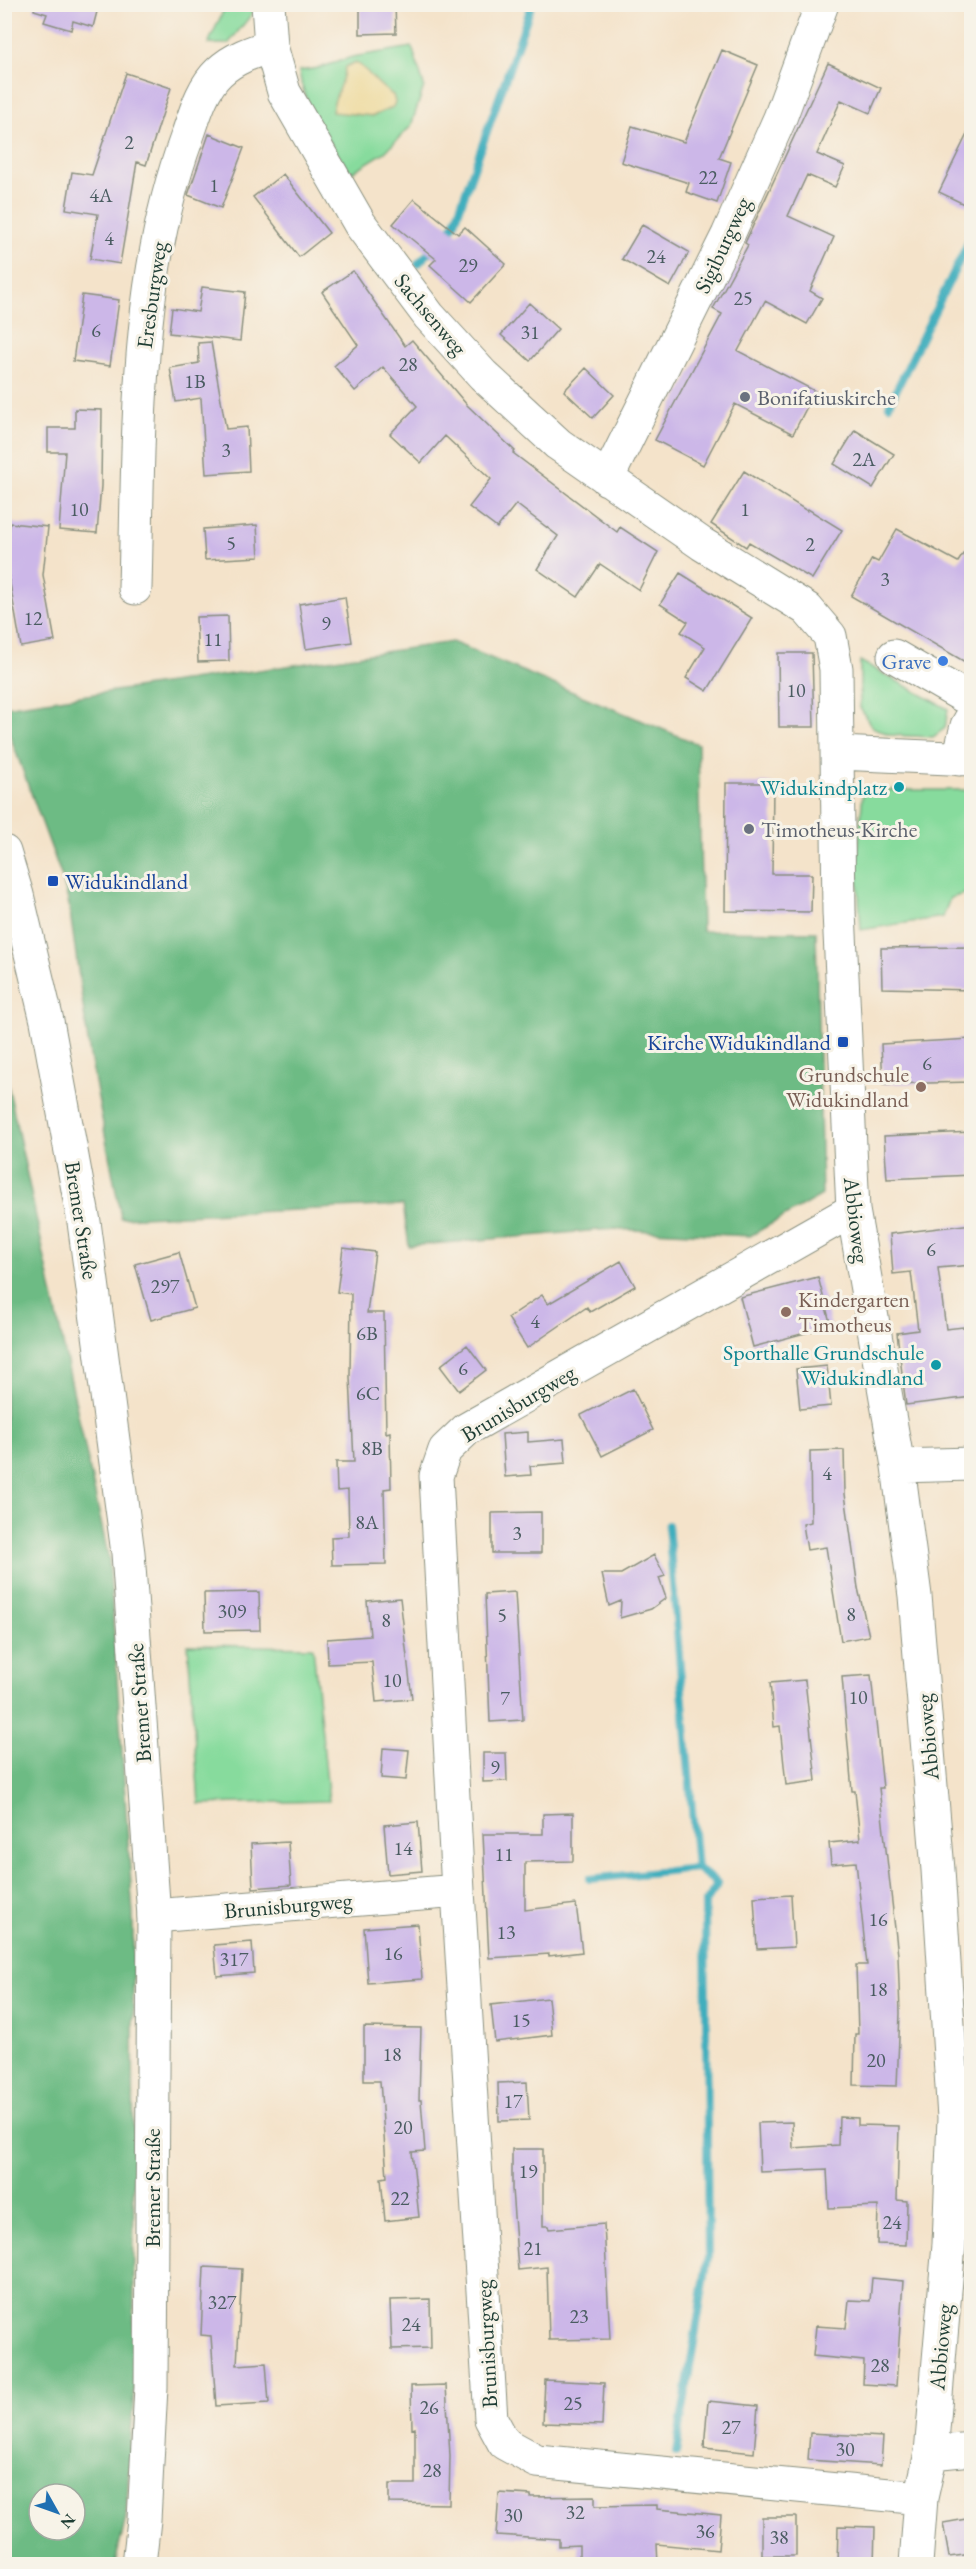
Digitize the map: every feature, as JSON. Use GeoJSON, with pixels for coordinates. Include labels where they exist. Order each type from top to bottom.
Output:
{"type":"FeatureCollection","features":[{"type":"Feature","properties":{"kind":"street","name":"Sachsenweg"},"geometry":{"type":"LineString","coordinates":[[268,4],[271,46],[284,92],[305,133],[360,224],[429,316],[483,375],[558,444],[702,544],[807,609],[830,636],[836,669],[838,753]]}},
{"type":"Feature","properties":{"kind":"street","name":"Sigiburgweg"},"geometry":{"type":"LineString","coordinates":[[607,479],[728,235],[780,118],[822,4]]}},
{"type":"Feature","properties":{"kind":"street","name":"Eresburgweg"},"geometry":{"type":"LineString","coordinates":[[135,588],[140,376],[155,253],[171,179],[208,85],[218,73],[242,55],[271,46]]}},
{"type":"Feature","properties":{"kind":"street"},"geometry":{"type":"LineString","coordinates":[[894,656],[972,701]]}},
{"type":"Feature","properties":{"kind":"street"},"geometry":{"type":"LineString","coordinates":[[838,753],[965,759],[967,726],[972,717]]}},
{"type":"Feature","properties":{"kind":"street","name":"Abbioweg"},"geometry":{"type":"LineString","coordinates":[[838,753],[839,912],[853,1210],[898,1466],[920,1654],[938,1870],[954,2118],[950,2244],[931,2453],[921,2498],[916,2565]]}},
{"type":"Feature","properties":{"kind":"street","name":"Bremer Straße"},"geometry":{"type":"LineString","coordinates":[[4,852],[17,895],[46,1021],[84,1222],[128,1553],[154,1916],[151,2387],[144,2520],[139,2565]]}},
{"type":"Feature","properties":{"kind":"street","name":"Brunisburgweg"},"geometry":{"type":"LineString","coordinates":[[853,1210],[467,1429],[445,1450],[436,1476],[458,1891],[491,2419],[504,2443],[537,2461],[921,2498]]}},
{"type":"Feature","properties":{"kind":"street"},"geometry":{"type":"LineString","coordinates":[[898,1466],[972,1464]]}},
{"type":"Feature","properties":{"kind":"street","name":"Brunisburgweg"},"geometry":{"type":"LineString","coordinates":[[154,1916],[458,1891]]}},
{"type":"Feature","properties":{"kind":"street"},"geometry":{"type":"LineString","coordinates":[[931,2453],[972,2449]]}},
{"type":"Feature","properties":{"kind":"green space"},"geometry":{"type":"Polygon","coordinates":[[[226,5],[255,5],[252,14],[228,44],[208,44],[226,5]]]}},
{"type":"Feature","properties":{"kind":"green space"},"geometry":{"type":"Polygon","coordinates":[[[412,47],[424,86],[411,126],[385,152],[351,173],[312,111],[299,71],[319,68],[352,57],[412,47]]]}},
{"type":"Feature","properties":{"kind":"green space"},"geometry":{"type":"Polygon","coordinates":[[[452,642],[698,744],[702,931],[816,932],[822,1195],[750,1236],[612,1229],[409,1246],[403,1205],[121,1218],[90,1056],[69,905],[63,880],[5,722],[5,707],[452,642]]]}},
{"type":"Feature","properties":{"kind":"green space"},"geometry":{"type":"Polygon","coordinates":[[[860,661],[948,709],[945,728],[933,737],[890,735],[872,727],[860,708],[860,661]]]}},
{"type":"Feature","properties":{"kind":"green space"},"geometry":{"type":"Polygon","coordinates":[[[863,790],[971,790],[971,892],[950,898],[943,917],[861,930],[857,866],[863,790]]]}},
{"type":"Feature","properties":{"kind":"green space"},"geometry":{"type":"Polygon","coordinates":[[[5,1071],[109,1560],[133,1915],[134,2386],[126,2517],[115,2564],[5,2564],[5,1071]]]}},
{"type":"Feature","properties":{"kind":"green space"},"geometry":{"type":"Polygon","coordinates":[[[188,1645],[313,1647],[329,1801],[199,1804],[188,1645]]]}},
{"type":"Feature","properties":{"kind":"sand"},"geometry":{"type":"Polygon","coordinates":[[[356,62],[393,95],[395,102],[393,107],[373,116],[332,112],[345,67],[356,62]]]}},
{"type":"Feature","properties":{"kind":"building"},"geometry":{"type":"Polygon","coordinates":[[[35,4],[99,4],[93,27],[73,21],[71,30],[44,22],[47,14],[34,10],[35,4]]]}},
{"type":"Feature","properties":{"kind":"building"},"geometry":{"type":"Polygon","coordinates":[[[360,4],[395,4],[396,33],[360,34],[360,4]]]}},
{"type":"Feature","properties":{"kind":"building"},"geometry":{"type":"Polygon","coordinates":[[[722,50],[758,65],[719,158],[731,162],[717,203],[686,192],[689,183],[621,162],[632,126],[684,142],[722,50]]]}},
{"type":"Feature","properties":{"kind":"building"},"geometry":{"type":"Polygon","coordinates":[[[828,63],[881,88],[870,113],[841,100],[817,154],[845,166],[835,187],[807,175],[788,216],[834,237],[810,291],[822,298],[807,324],[765,301],[738,351],[815,391],[793,434],[735,404],[703,465],[655,440],[722,314],[713,309],[748,245],[745,243],[828,63]]]}},
{"type":"Feature","properties":{"kind":"building"},"geometry":{"type":"Polygon","coordinates":[[[126,73],[171,88],[146,165],[137,162],[120,264],[90,259],[98,214],[66,209],[72,172],[92,175],[126,73]]]}},
{"type":"Feature","properties":{"kind":"building"},"geometry":{"type":"Polygon","coordinates":[[[972,124],[972,208],[939,192],[972,124]]]}},
{"type":"Feature","properties":{"kind":"building"},"geometry":{"type":"Polygon","coordinates":[[[209,134],[244,148],[221,208],[188,195],[209,134]]]}},
{"type":"Feature","properties":{"kind":"building"},"geometry":{"type":"Polygon","coordinates":[[[283,174],[329,233],[299,257],[253,197],[283,174]]]}},
{"type":"Feature","properties":{"kind":"building"},"geometry":{"type":"Polygon","coordinates":[[[414,199],[458,234],[465,227],[506,264],[471,302],[430,265],[436,259],[393,224],[414,199]]]}},
{"type":"Feature","properties":{"kind":"building"},"geometry":{"type":"Polygon","coordinates":[[[642,225],[689,252],[670,287],[622,259],[642,225]]]}},
{"type":"Feature","properties":{"kind":"building"},"geometry":{"type":"Polygon","coordinates":[[[353,271],[405,346],[412,340],[467,405],[515,451],[513,453],[617,532],[620,527],[658,552],[639,590],[600,564],[578,597],[537,569],[558,536],[516,504],[497,528],[469,507],[491,479],[445,436],[421,463],[390,434],[417,406],[383,367],[355,391],[334,366],[358,345],[322,292],[353,271]]]}},
{"type":"Feature","properties":{"kind":"building"},"geometry":{"type":"Polygon","coordinates":[[[202,287],[245,292],[240,341],[169,333],[172,308],[198,312],[202,287]]]}},
{"type":"Feature","properties":{"kind":"building"},"geometry":{"type":"Polygon","coordinates":[[[82,295],[119,300],[110,366],[73,361],[82,295]]]}},
{"type":"Feature","properties":{"kind":"building"},"geometry":{"type":"Polygon","coordinates":[[[529,303],[558,329],[530,361],[501,335],[529,303]]]}},
{"type":"Feature","properties":{"kind":"building"},"geometry":{"type":"Polygon","coordinates":[[[211,342],[226,429],[247,427],[249,471],[206,474],[201,398],[176,402],[170,368],[199,363],[198,343],[211,342]]]}},
{"type":"Feature","properties":{"kind":"building"},"geometry":{"type":"Polygon","coordinates":[[[586,368],[614,395],[593,418],[564,391],[586,368]]]}},
{"type":"Feature","properties":{"kind":"building"},"geometry":{"type":"Polygon","coordinates":[[[75,409],[102,410],[101,486],[97,533],[59,530],[65,452],[48,452],[48,428],[75,428],[75,409]]]}},
{"type":"Feature","properties":{"kind":"building"},"geometry":{"type":"Polygon","coordinates":[[[855,430],[894,454],[873,488],[834,464],[855,430]]]}},
{"type":"Feature","properties":{"kind":"building"},"geometry":{"type":"Polygon","coordinates":[[[744,471],[842,530],[812,579],[749,542],[746,547],[711,524],[744,471]]]}},
{"type":"Feature","properties":{"kind":"building"},"geometry":{"type":"Polygon","coordinates":[[[10,523],[48,527],[43,575],[55,641],[21,647],[8,572],[5,572],[10,523]]]}},
{"type":"Feature","properties":{"kind":"building"},"geometry":{"type":"Polygon","coordinates":[[[257,525],[259,557],[205,560],[203,529],[257,525]]]}},
{"type":"Feature","properties":{"kind":"building"},"geometry":{"type":"Polygon","coordinates":[[[897,529],[958,562],[972,540],[972,666],[851,596],[872,559],[878,562],[897,529]]]}},
{"type":"Feature","properties":{"kind":"building"},"geometry":{"type":"Polygon","coordinates":[[[680,573],[752,618],[707,691],[686,678],[705,647],[681,632],[688,622],[660,604],[680,573]]]}},
{"type":"Feature","properties":{"kind":"building"},"geometry":{"type":"Polygon","coordinates":[[[345,597],[352,642],[306,649],[299,604],[345,597]]]}},
{"type":"Feature","properties":{"kind":"building"},"geometry":{"type":"Polygon","coordinates":[[[228,616],[229,661],[198,662],[196,617],[228,616]]]}},
{"type":"Feature","properties":{"kind":"building"},"geometry":{"type":"Polygon","coordinates":[[[778,653],[812,653],[814,727],[779,727],[778,653]]]}},
{"type":"Feature","properties":{"kind":"building","name":"Timotheus-Kirche"},"geometry":{"type":"Polygon","coordinates":[[[726,783],[773,783],[772,874],[812,874],[811,912],[725,911],[726,783]]]}},
{"type":"Feature","properties":{"kind":"building"},"geometry":{"type":"Polygon","coordinates":[[[972,947],[972,990],[882,988],[881,948],[972,947]]]}},
{"type":"Feature","properties":{"kind":"building"},"geometry":{"type":"Polygon","coordinates":[[[972,1039],[972,1082],[883,1084],[881,1044],[972,1039]]]}},
{"type":"Feature","properties":{"kind":"building"},"geometry":{"type":"Polygon","coordinates":[[[972,1132],[972,1175],[887,1179],[884,1136],[972,1132]]]}},
{"type":"Feature","properties":{"kind":"building","name":"Sporthalle Grundschule Widukindland"},"geometry":{"type":"Polygon","coordinates":[[[972,1224],[972,1265],[938,1268],[946,1329],[972,1326],[972,1397],[906,1405],[897,1333],[918,1330],[911,1272],[893,1274],[890,1234],[972,1224]]]}},
{"type":"Feature","properties":{"kind":"building"},"geometry":{"type":"Polygon","coordinates":[[[343,1248],[375,1252],[367,1313],[384,1313],[386,1433],[390,1432],[391,1488],[384,1489],[386,1564],[332,1565],[331,1537],[349,1536],[348,1490],[337,1491],[336,1462],[354,1462],[350,1377],[351,1294],[337,1292],[343,1248]]]}},
{"type":"Feature","properties":{"kind":"building"},"geometry":{"type":"Polygon","coordinates":[[[179,1252],[195,1308],[151,1320],[135,1264],[179,1252]]]}},
{"type":"Feature","properties":{"kind":"building"},"geometry":{"type":"Polygon","coordinates":[[[621,1261],[635,1286],[590,1312],[587,1307],[527,1348],[508,1318],[542,1295],[548,1304],[621,1261]]]}},
{"type":"Feature","properties":{"kind":"building","name":"Kindergarten Timotheus"},"geometry":{"type":"Polygon","coordinates":[[[818,1277],[831,1326],[753,1347],[740,1297],[818,1277]]]}},
{"type":"Feature","properties":{"kind":"building"},"geometry":{"type":"Polygon","coordinates":[[[467,1345],[486,1370],[459,1391],[440,1366],[467,1345]]]}},
{"type":"Feature","properties":{"kind":"building"},"geometry":{"type":"Polygon","coordinates":[[[827,1366],[831,1406],[800,1409],[796,1369],[827,1366]]]}},
{"type":"Feature","properties":{"kind":"building"},"geometry":{"type":"Polygon","coordinates":[[[633,1389],[653,1430],[602,1456],[581,1415],[633,1389]]]}},
{"type":"Feature","properties":{"kind":"building"},"geometry":{"type":"Polygon","coordinates":[[[528,1432],[528,1442],[564,1439],[566,1463],[530,1466],[531,1475],[505,1477],[502,1434],[528,1432]]]}},
{"type":"Feature","properties":{"kind":"building"},"geometry":{"type":"Polygon","coordinates":[[[844,1450],[845,1494],[858,1588],[869,1636],[841,1641],[826,1547],[807,1550],[803,1524],[811,1522],[810,1451],[844,1450]]]}},
{"type":"Feature","properties":{"kind":"building"},"geometry":{"type":"Polygon","coordinates":[[[541,1512],[541,1553],[492,1553],[492,1513],[541,1512]]]}},
{"type":"Feature","properties":{"kind":"building"},"geometry":{"type":"Polygon","coordinates":[[[654,1555],[665,1576],[659,1578],[666,1598],[651,1609],[620,1618],[621,1601],[609,1606],[602,1574],[621,1574],[654,1555]]]}},
{"type":"Feature","properties":{"kind":"building"},"geometry":{"type":"Polygon","coordinates":[[[259,1592],[260,1630],[205,1631],[204,1593],[259,1592]]]}},
{"type":"Feature","properties":{"kind":"building"},"geometry":{"type":"Polygon","coordinates":[[[515,1592],[523,1720],[490,1722],[485,1594],[515,1592]]]}},
{"type":"Feature","properties":{"kind":"building"},"geometry":{"type":"Polygon","coordinates":[[[400,1598],[412,1699],[376,1702],[372,1662],[328,1664],[327,1639],[370,1636],[367,1601],[400,1598]]]}},
{"type":"Feature","properties":{"kind":"building"},"geometry":{"type":"Polygon","coordinates":[[[871,1675],[883,1788],[879,1788],[898,1955],[900,2013],[897,2086],[854,2085],[855,2034],[858,2034],[856,1965],[867,1965],[856,1862],[831,1864],[829,1843],[860,1840],[855,1791],[852,1791],[842,1677],[871,1675]]]}},
{"type":"Feature","properties":{"kind":"building"},"geometry":{"type":"Polygon","coordinates":[[[805,1680],[816,1781],[786,1785],[780,1726],[774,1727],[770,1683],[805,1680]]]}},
{"type":"Feature","properties":{"kind":"building"},"geometry":{"type":"Polygon","coordinates":[[[383,1748],[409,1750],[406,1780],[381,1778],[383,1748]]]}},
{"type":"Feature","properties":{"kind":"building"},"geometry":{"type":"Polygon","coordinates":[[[483,1753],[506,1753],[507,1781],[483,1782],[483,1753]]]}},
{"type":"Feature","properties":{"kind":"building"},"geometry":{"type":"Polygon","coordinates":[[[573,1813],[573,1861],[525,1862],[525,1910],[576,1904],[582,1952],[549,1956],[549,1954],[489,1958],[483,1834],[543,1834],[543,1814],[573,1813]]]}},
{"type":"Feature","properties":{"kind":"building"},"geometry":{"type":"Polygon","coordinates":[[[418,1822],[422,1871],[388,1874],[384,1825],[418,1822]]]}},
{"type":"Feature","properties":{"kind":"building"},"geometry":{"type":"Polygon","coordinates":[[[288,1842],[291,1885],[253,1888],[251,1844],[288,1842]]]}},
{"type":"Feature","properties":{"kind":"building"},"geometry":{"type":"Polygon","coordinates":[[[791,1895],[794,1947],[757,1949],[754,1897],[791,1895]]]}},
{"type":"Feature","properties":{"kind":"building"},"geometry":{"type":"Polygon","coordinates":[[[418,1924],[422,1979],[368,1983],[364,1928],[418,1924]]]}},
{"type":"Feature","properties":{"kind":"building"},"geometry":{"type":"Polygon","coordinates":[[[252,1942],[254,1973],[217,1976],[214,1945],[252,1942]]]}},
{"type":"Feature","properties":{"kind":"building"},"geometry":{"type":"Polygon","coordinates":[[[548,1998],[552,2035],[495,2042],[491,2005],[548,1998]]]}},
{"type":"Feature","properties":{"kind":"building"},"geometry":{"type":"Polygon","coordinates":[[[364,2027],[421,2028],[419,2100],[421,2100],[425,2151],[412,2152],[419,2217],[385,2221],[381,2178],[387,2177],[380,2081],[364,2081],[364,2027]]]}},
{"type":"Feature","properties":{"kind":"building"},"geometry":{"type":"Polygon","coordinates":[[[527,2082],[529,2120],[499,2121],[498,2083],[527,2082]]]}},
{"type":"Feature","properties":{"kind":"building"},"geometry":{"type":"Polygon","coordinates":[[[839,2117],[858,2118],[858,2125],[899,2126],[897,2200],[907,2201],[906,2245],[877,2244],[878,2206],[829,2208],[827,2169],[760,2172],[758,2123],[792,2122],[793,2148],[838,2145],[839,2117]]]}},
{"type":"Feature","properties":{"kind":"building"},"geometry":{"type":"Polygon","coordinates":[[[512,2149],[543,2149],[543,2226],[548,2226],[549,2229],[604,2224],[610,2339],[549,2340],[547,2267],[518,2270],[512,2189],[512,2149]]]}},
{"type":"Feature","properties":{"kind":"building"},"geometry":{"type":"Polygon","coordinates":[[[204,2267],[242,2269],[237,2365],[266,2363],[269,2403],[216,2406],[211,2336],[201,2335],[204,2267]]]}},
{"type":"Feature","properties":{"kind":"building"},"geometry":{"type":"Polygon","coordinates":[[[872,2278],[903,2281],[896,2386],[863,2384],[864,2361],[813,2356],[816,2326],[846,2328],[849,2300],[870,2301],[872,2278]]]}},
{"type":"Feature","properties":{"kind":"building"},"geometry":{"type":"Polygon","coordinates":[[[430,2299],[431,2348],[392,2349],[390,2300],[430,2299]]]}},
{"type":"Feature","properties":{"kind":"building"},"geometry":{"type":"Polygon","coordinates":[[[545,2380],[604,2383],[602,2425],[543,2423],[545,2380]]]}},
{"type":"Feature","properties":{"kind":"building"},"geometry":{"type":"Polygon","coordinates":[[[446,2385],[450,2456],[449,2504],[389,2503],[389,2484],[415,2484],[415,2428],[412,2429],[411,2386],[446,2385]]]}},
{"type":"Feature","properties":{"kind":"building"},"geometry":{"type":"Polygon","coordinates":[[[708,2401],[758,2406],[754,2453],[704,2448],[708,2401]]]}},
{"type":"Feature","properties":{"kind":"building"},"geometry":{"type":"Polygon","coordinates":[[[810,2433],[883,2437],[881,2465],[808,2460],[810,2433]]]}},
{"type":"Feature","properties":{"kind":"building"},"geometry":{"type":"Polygon","coordinates":[[[499,2493],[531,2495],[531,2497],[595,2496],[595,2506],[657,2505],[657,2509],[721,2515],[718,2550],[657,2544],[658,2565],[579,2564],[579,2545],[559,2546],[559,2539],[496,2535],[499,2493]]]}},
{"type":"Feature","properties":{"kind":"building"},"geometry":{"type":"Polygon","coordinates":[[[762,2517],[796,2517],[796,2556],[762,2556],[762,2517]]]}},
{"type":"Feature","properties":{"kind":"building"},"geometry":{"type":"Polygon","coordinates":[[[972,2518],[972,2554],[949,2557],[943,2523],[972,2518]]]}},
{"type":"Feature","properties":{"kind":"building"},"geometry":{"type":"Polygon","coordinates":[[[838,2526],[875,2527],[874,2565],[837,2565],[838,2526]]]}},
{"type":"Feature","properties":{"kind":"waterway"},"geometry":{"type":"LineString","coordinates":[[445,235],[454,225],[532,4]]}},
{"type":"Feature","properties":{"kind":"waterway"},"geometry":{"type":"LineString","coordinates":[[889,405],[972,235]]}},
{"type":"Feature","properties":{"kind":"waterway"},"geometry":{"type":"LineString","coordinates":[[418,264],[435,246]]}},
{"type":"Feature","properties":{"kind":"waterway"},"geometry":{"type":"LineString","coordinates":[[668,1525],[697,1868],[718,1884],[705,1902],[708,2257],[676,2452]]}},
{"type":"Feature","properties":{"kind":"waterway"},"geometry":{"type":"LineString","coordinates":[[590,1879],[697,1868]]}},
{"type":"Feature","properties":{"kind":"place","name":"Bonifatiuskirche"},"geometry":{"type":"Point","coordinates":[745,397]}},
{"type":"Feature","properties":{"kind":"place","name":"Grave"},"geometry":{"type":"Point","coordinates":[943,661]}},
{"type":"Feature","properties":{"kind":"place","name":"Widukindplatz"},"geometry":{"type":"Point","coordinates":[899,787]}},
{"type":"Feature","properties":{"kind":"place","name":"Timotheus-Kirche"},"geometry":{"type":"Point","coordinates":[749,829]}},
{"type":"Feature","properties":{"kind":"place","name":"Widukindland"},"geometry":{"type":"Point","coordinates":[53,881]}},
{"type":"Feature","properties":{"kind":"place","name":"Kirche Widukindland"},"geometry":{"type":"Point","coordinates":[843,1042]}},
{"type":"Feature","properties":{"kind":"place","name":"Grundschule Widukindland"},"geometry":{"type":"Point","coordinates":[921,1087]}},
{"type":"Feature","properties":{"kind":"place","name":"Kindergarten Timotheus"},"geometry":{"type":"Point","coordinates":[786,1312]}},
{"type":"Feature","properties":{"kind":"place","name":"Sporthalle Grundschule Widukindland"},"geometry":{"type":"Point","coordinates":[936,1365]}}]}
